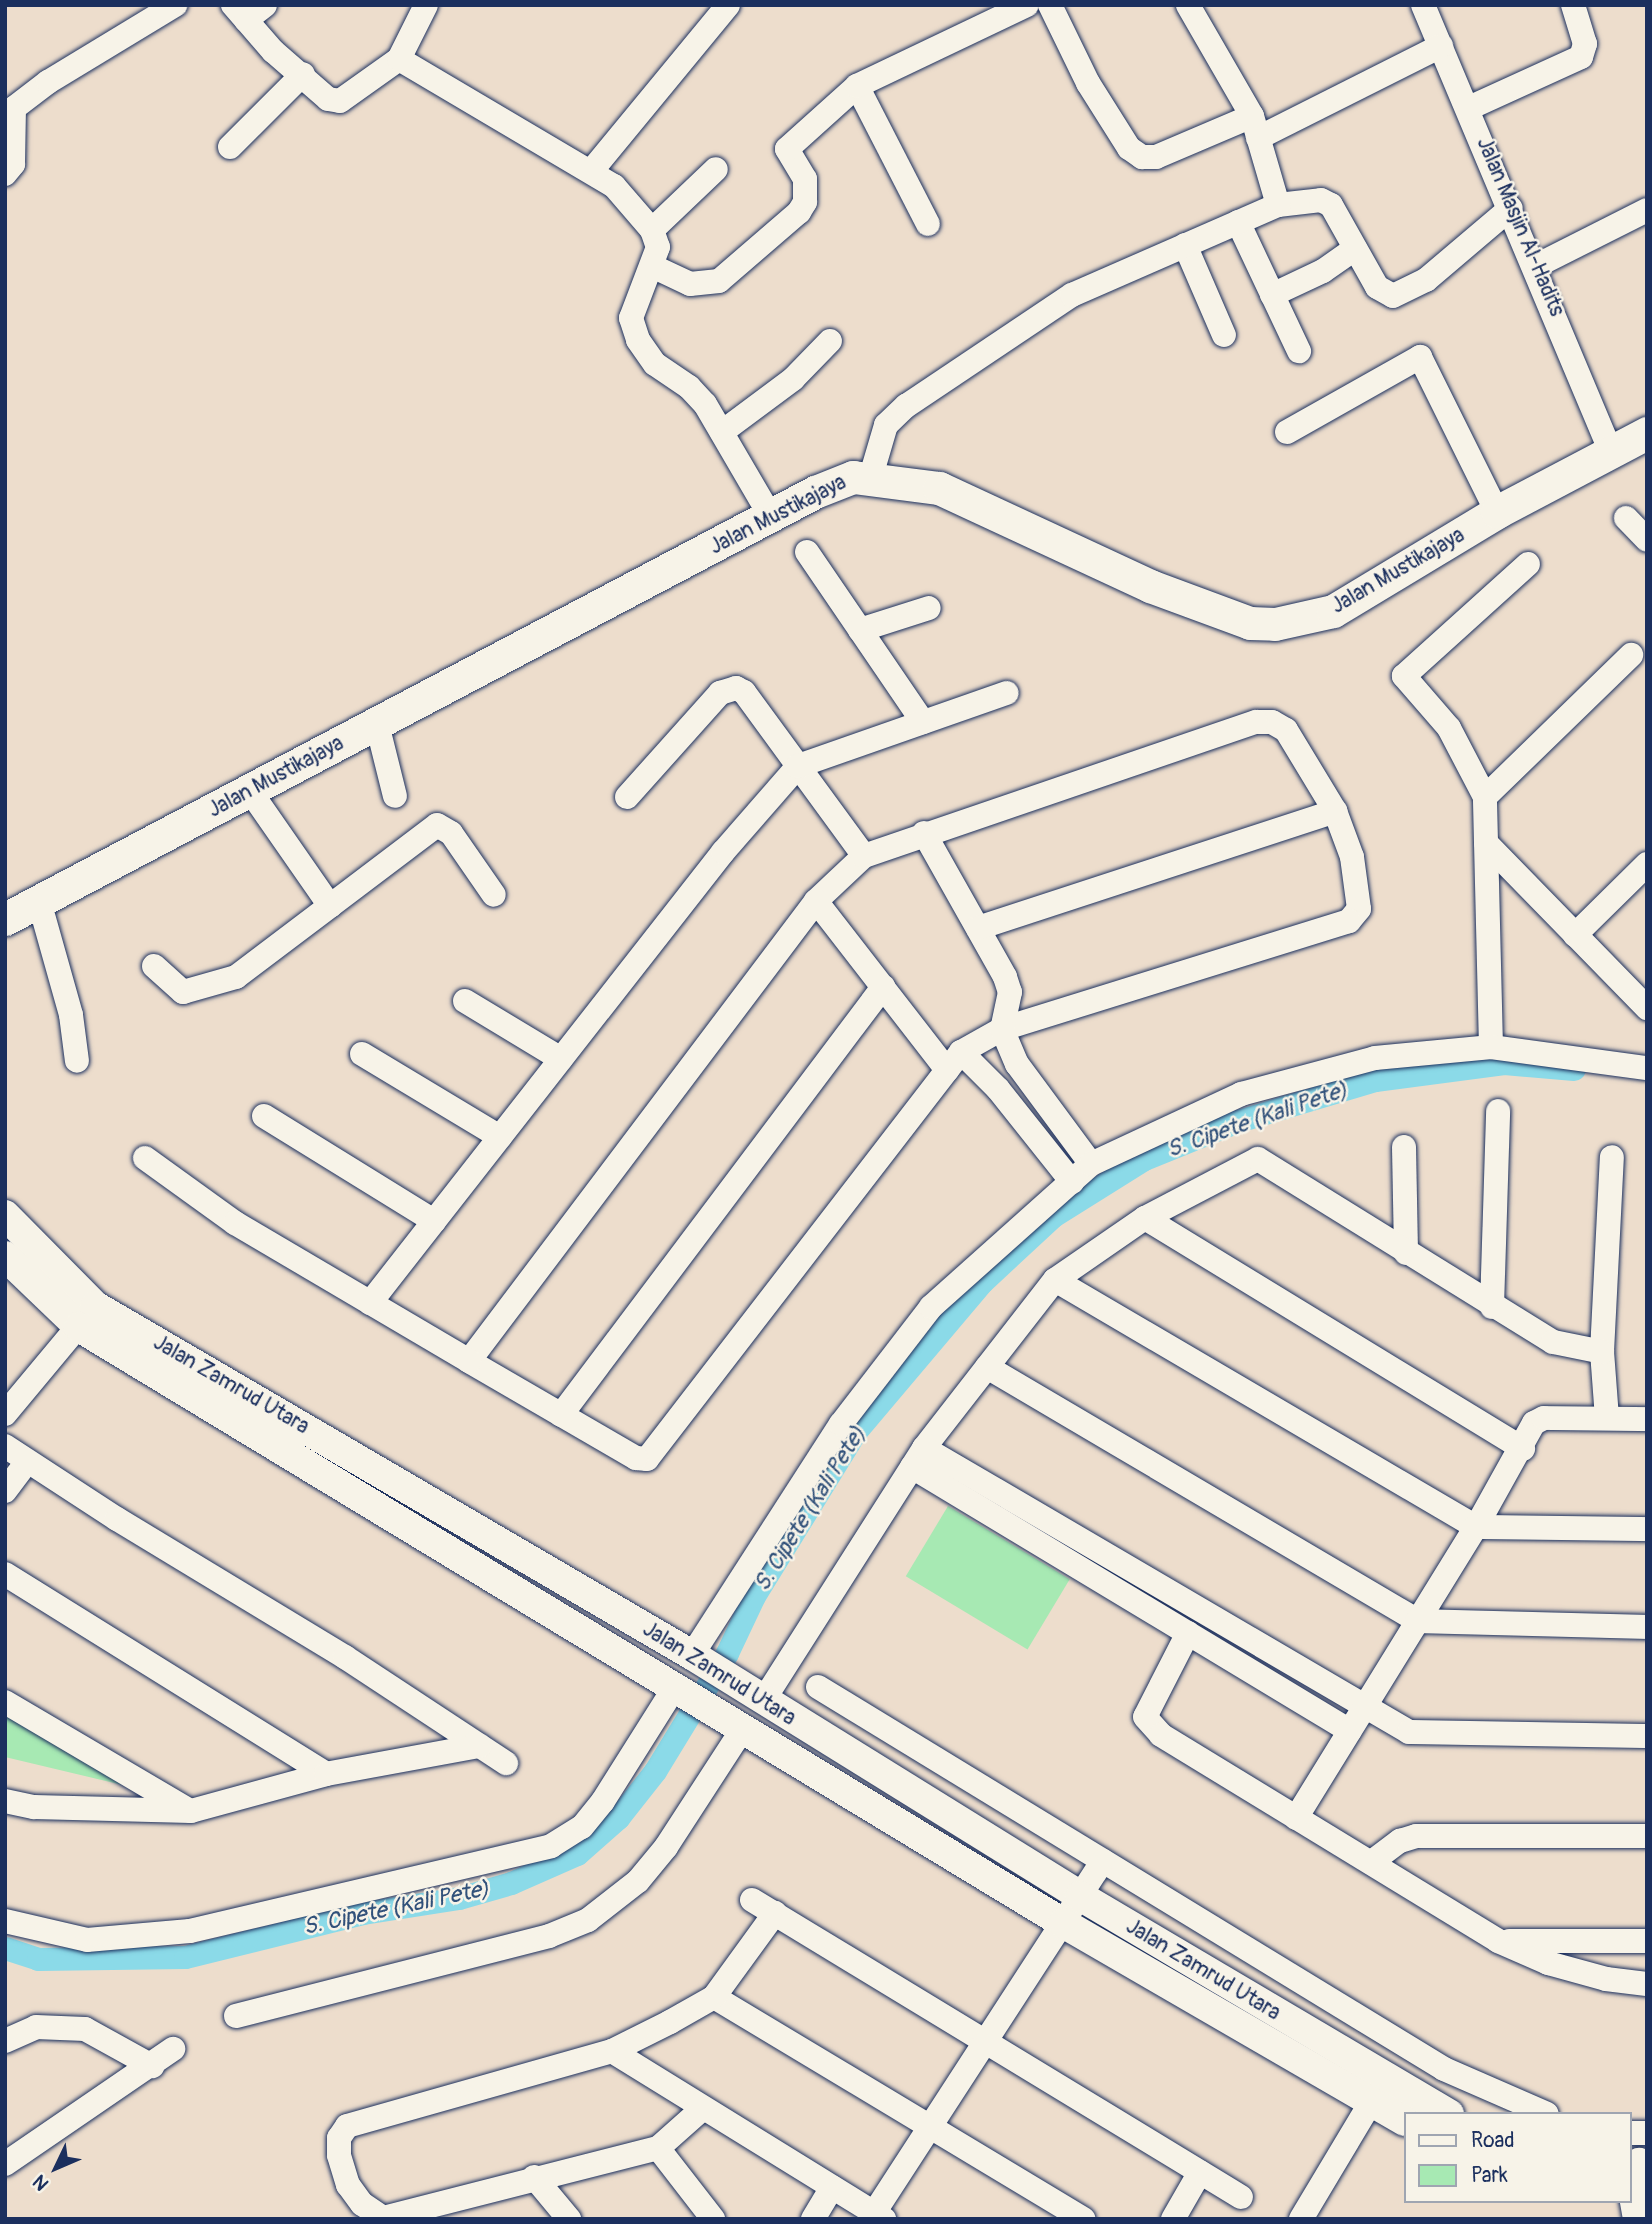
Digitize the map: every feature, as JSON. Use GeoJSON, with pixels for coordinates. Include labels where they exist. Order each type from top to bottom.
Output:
{"type":"FeatureCollection","features":[{"type":"Feature","properties":{"kind":"main road","name":"Jalan Mustikajaya"},"geometry":{"type":"LineString","coordinates":[[5,919],[834,483],[871,477],[939,488],[1150,586],[1250,623],[1301,621],[1333,611],[1497,512],[1647,433]]}},
{"type":"Feature","properties":{"kind":"street"},"geometry":{"type":"LineString","coordinates":[[5,174],[13,164],[15,108],[48,82],[175,5]]}},
{"type":"Feature","properties":{"kind":"street"},"geometry":{"type":"LineString","coordinates":[[248,10],[273,51],[303,74],[328,99],[340,101],[399,59],[426,5]]}},
{"type":"Feature","properties":{"kind":"street"},"geometry":{"type":"LineString","coordinates":[[593,169],[728,5]]}},
{"type":"Feature","properties":{"kind":"street"},"geometry":{"type":"LineString","coordinates":[[652,266],[690,284],[719,281],[799,212],[808,189],[787,149],[857,86],[1027,5]]}},
{"type":"Feature","properties":{"kind":"street"},"geometry":{"type":"LineString","coordinates":[[1050,5],[1088,83],[1129,148],[1142,157],[1156,157],[1255,127],[1440,46]]}},
{"type":"Feature","properties":{"kind":"street"},"geometry":{"type":"LineString","coordinates":[[1188,5],[1255,127],[1278,205]]}},
{"type":"Feature","properties":{"kind":"street","name":"Jalan Masjin Al-Hadits"},"geometry":{"type":"LineString","coordinates":[[1423,5],[1536,267],[1611,452]]}},
{"type":"Feature","properties":{"kind":"street"},"geometry":{"type":"LineString","coordinates":[[1469,108],[1581,57],[1585,44],[1573,5]]}},
{"type":"Feature","properties":{"kind":"street"},"geometry":{"type":"LineString","coordinates":[[399,59],[593,169],[614,186],[652,230],[658,247],[631,318],[638,340],[655,364],[697,396],[722,432],[771,517]]}},
{"type":"Feature","properties":{"kind":"street"},"geometry":{"type":"LineString","coordinates":[[230,147],[303,74]]}},
{"type":"Feature","properties":{"kind":"street"},"geometry":{"type":"LineString","coordinates":[[857,86],[928,224]]}},
{"type":"Feature","properties":{"kind":"street"},"geometry":{"type":"LineString","coordinates":[[652,230],[716,169]]}},
{"type":"Feature","properties":{"kind":"street"},"geometry":{"type":"LineString","coordinates":[[871,477],[886,425],[906,406],[1072,295],[1278,205],[1321,200],[1331,205],[1377,287],[1393,296],[1426,281],[1511,208]]}},
{"type":"Feature","properties":{"kind":"street"},"geometry":{"type":"LineString","coordinates":[[1536,267],[1647,210]]}},
{"type":"Feature","properties":{"kind":"street"},"geometry":{"type":"LineString","coordinates":[[1238,222],[1299,351]]}},
{"type":"Feature","properties":{"kind":"street"},"geometry":{"type":"LineString","coordinates":[[1185,245],[1224,335]]}},
{"type":"Feature","properties":{"kind":"street"},"geometry":{"type":"LineString","coordinates":[[1272,295],[1324,271],[1355,249]]}},
{"type":"Feature","properties":{"kind":"street"},"geometry":{"type":"LineString","coordinates":[[722,432],[793,379],[830,341]]}},
{"type":"Feature","properties":{"kind":"street"},"geometry":{"type":"LineString","coordinates":[[1287,432],[1420,357],[1497,512]]}},
{"type":"Feature","properties":{"kind":"street"},"geometry":{"type":"LineString","coordinates":[[1626,518],[1647,540]]}},
{"type":"Feature","properties":{"kind":"street"},"geometry":{"type":"LineString","coordinates":[[807,552],[923,722]]}},
{"type":"Feature","properties":{"kind":"street"},"geometry":{"type":"LineString","coordinates":[[1491,1047],[1485,797],[1449,728],[1404,676],[1528,564]]}},
{"type":"Feature","properties":{"kind":"street"},"geometry":{"type":"LineString","coordinates":[[860,630],[929,608]]}},
{"type":"Feature","properties":{"kind":"street"},"geometry":{"type":"LineString","coordinates":[[1485,797],[1631,655]]}},
{"type":"Feature","properties":{"kind":"street"},"geometry":{"type":"LineString","coordinates":[[627,797],[729,688],[744,692],[864,856]]}},
{"type":"Feature","properties":{"kind":"street"},"geometry":{"type":"LineString","coordinates":[[370,1303],[723,852],[798,766],[1007,693]]}},
{"type":"Feature","properties":{"kind":"street"},"geometry":{"type":"LineString","coordinates":[[145,1158],[235,1223],[370,1303],[561,1415],[636,1458],[647,1458],[656,1453],[954,1061],[1002,1029],[1349,921],[1359,909],[1352,856],[1335,810],[1286,730],[1272,722],[1256,722],[924,833],[864,856],[816,901],[469,1361]]}},
{"type":"Feature","properties":{"kind":"street"},"geometry":{"type":"LineString","coordinates":[[377,724],[395,796]]}},
{"type":"Feature","properties":{"kind":"street"},"geometry":{"type":"LineString","coordinates":[[250,791],[330,906]]}},
{"type":"Feature","properties":{"kind":"street"},"geometry":{"type":"LineString","coordinates":[[978,928],[1335,810]]}},
{"type":"Feature","properties":{"kind":"street"},"geometry":{"type":"LineString","coordinates":[[153,966],[183,992],[236,977],[437,825],[451,833],[494,895]]}},
{"type":"Feature","properties":{"kind":"street"},"geometry":{"type":"LineString","coordinates":[[924,833],[978,928],[1010,992],[1002,1029],[1017,1064],[1091,1164]]}},
{"type":"Feature","properties":{"kind":"street"},"geometry":{"type":"LineString","coordinates":[[1486,843],[1647,1008]]}},
{"type":"Feature","properties":{"kind":"street"},"geometry":{"type":"LineString","coordinates":[[1575,935],[1647,864]]}},
{"type":"Feature","properties":{"kind":"street"},"geometry":{"type":"LineString","coordinates":[[40,901],[71,1015],[77,1062]]}},
{"type":"Feature","properties":{"kind":"street"},"geometry":{"type":"LineString","coordinates":[[816,901],[883,987],[954,1061],[998,1089],[1072,1182]]}},
{"type":"Feature","properties":{"kind":"street"},"geometry":{"type":"LineString","coordinates":[[561,1415],[883,987]]}},
{"type":"Feature","properties":{"kind":"street"},"geometry":{"type":"LineString","coordinates":[[465,1001],[561,1059]]}},
{"type":"Feature","properties":{"kind":"street"},"geometry":{"type":"LineString","coordinates":[[697,1659],[841,1424],[931,1307],[1091,1164],[1241,1094],[1375,1058],[1491,1047],[1647,1068]]}},
{"type":"Feature","properties":{"kind":"street"},"geometry":{"type":"LineString","coordinates":[[362,1054],[500,1137]]}},
{"type":"Feature","properties":{"kind":"street"},"geometry":{"type":"LineString","coordinates":[[1492,1307],[1498,1111]]}},
{"type":"Feature","properties":{"kind":"street"},"geometry":{"type":"LineString","coordinates":[[264,1116],[434,1221]]}},
{"type":"Feature","properties":{"kind":"street"},"geometry":{"type":"LineString","coordinates":[[1404,1147],[1406,1253]]}},
{"type":"Feature","properties":{"kind":"street"},"geometry":{"type":"LineString","coordinates":[[1607,1419],[1602,1352],[1612,1157]]}},
{"type":"Feature","properties":{"kind":"street"},"geometry":{"type":"LineString","coordinates":[[760,1699],[918,1457],[1055,1280],[1145,1217],[1258,1159],[1492,1307],[1553,1342],[1602,1352]]}},
{"type":"Feature","properties":{"kind":"street","name":"Jalan Zamrud Utara"},"geometry":{"type":"LineString","coordinates":[[5,1215],[87,1316],[697,1659],[1080,1896],[1345,2055],[1404,2121]]}},
{"type":"Feature","properties":{"kind":"street"},"geometry":{"type":"LineString","coordinates":[[1145,1217],[1523,1448]]}},
{"type":"Feature","properties":{"kind":"street","name":"Jalan Zamrud Utara"},"geometry":{"type":"LineString","coordinates":[[5,1256],[87,1316],[741,1726],[1063,1923],[1378,2090],[1444,2112]]}},
{"type":"Feature","properties":{"kind":"street"},"geometry":{"type":"LineString","coordinates":[[1055,1280],[1476,1527],[1647,1530]]}},
{"type":"Feature","properties":{"kind":"street"},"geometry":{"type":"LineString","coordinates":[[5,1414],[87,1316]]}},
{"type":"Feature","properties":{"kind":"street"},"geometry":{"type":"LineString","coordinates":[[987,1367],[1418,1621],[1647,1626]]}},
{"type":"Feature","properties":{"kind":"street"},"geometry":{"type":"LineString","coordinates":[[1296,1818],[1476,1527],[1523,1448],[1534,1423],[1545,1418],[1647,1419]]}},
{"type":"Feature","properties":{"kind":"street"},"geometry":{"type":"LineString","coordinates":[[5,1446],[345,1657],[506,1763]]}},
{"type":"Feature","properties":{"kind":"street"},"geometry":{"type":"LineString","coordinates":[[918,1457],[1188,1633],[1350,1731]]}},
{"type":"Feature","properties":{"kind":"street"},"geometry":{"type":"LineString","coordinates":[[918,1457],[1365,1707],[1424,1735],[1647,1736]]}},
{"type":"Feature","properties":{"kind":"street"},"geometry":{"type":"LineString","coordinates":[[5,1491],[27,1462]]}},
{"type":"Feature","properties":{"kind":"street"},"geometry":{"type":"LineString","coordinates":[[5,1574],[326,1774]]}},
{"type":"Feature","properties":{"kind":"street"},"geometry":{"type":"LineString","coordinates":[[1188,1633],[1149,1704],[1145,1717],[1149,1726],[1296,1818],[1373,1861],[1431,1903],[1498,1941],[1548,1963],[1606,1979],[1647,1984]]}},
{"type":"Feature","properties":{"kind":"street"},"geometry":{"type":"LineString","coordinates":[[5,1921],[86,1940],[190,1931],[551,1846],[582,1827],[603,1801],[679,1686]]}},
{"type":"Feature","properties":{"kind":"street"},"geometry":{"type":"LineString","coordinates":[[818,1687],[1444,2069],[1542,2112]]}},
{"type":"Feature","properties":{"kind":"street"},"geometry":{"type":"LineString","coordinates":[[5,1702],[191,1811]]}},
{"type":"Feature","properties":{"kind":"street"},"geometry":{"type":"LineString","coordinates":[[236,2016],[539,1939],[589,1920],[638,1881],[741,1726]]}},
{"type":"Feature","properties":{"kind":"street"},"geometry":{"type":"LineString","coordinates":[[5,1801],[34,1807],[191,1811],[326,1774],[479,1746]]}},
{"type":"Feature","properties":{"kind":"street"},"geometry":{"type":"LineString","coordinates":[[1373,1861],[1400,1841],[1416,1836],[1647,1836]]}},
{"type":"Feature","properties":{"kind":"street"},"geometry":{"type":"LineString","coordinates":[[612,2051],[879,2216],[931,2126],[1103,1861]]}},
{"type":"Feature","properties":{"kind":"street"},"geometry":{"type":"LineString","coordinates":[[752,1900],[1241,2197]]}},
{"type":"Feature","properties":{"kind":"street"},"geometry":{"type":"LineString","coordinates":[[702,2109],[658,2148],[534,2177],[383,2218],[362,2204],[348,2185],[339,2155],[340,2138],[346,2126],[612,2051],[715,1997],[775,1913]]}},
{"type":"Feature","properties":{"kind":"street"},"geometry":{"type":"LineString","coordinates":[[1498,1941],[1647,1941]]}},
{"type":"Feature","properties":{"kind":"street"},"geometry":{"type":"LineString","coordinates":[[715,1997],[1083,2219]]}},
{"type":"Feature","properties":{"kind":"street"},"geometry":{"type":"LineString","coordinates":[[1345,2055],[1365,2021]]}},
{"type":"Feature","properties":{"kind":"street"},"geometry":{"type":"LineString","coordinates":[[5,2041],[36,2027],[85,2029],[152,2066]]}},
{"type":"Feature","properties":{"kind":"street"},"geometry":{"type":"LineString","coordinates":[[5,2164],[152,2066],[173,2049]]}},
{"type":"Feature","properties":{"kind":"street"},"geometry":{"type":"LineString","coordinates":[[1301,2219],[1378,2090]]}},
{"type":"Feature","properties":{"kind":"street"},"geometry":{"type":"LineString","coordinates":[[658,2148],[713,2219]]}},
{"type":"Feature","properties":{"kind":"street"},"geometry":{"type":"LineString","coordinates":[[1637,2199],[1638,2163]]}},
{"type":"Feature","properties":{"kind":"street"},"geometry":{"type":"LineString","coordinates":[[1173,2219],[1200,2172]]}},
{"type":"Feature","properties":{"kind":"street"},"geometry":{"type":"LineString","coordinates":[[534,2177],[569,2219]]}},
{"type":"Feature","properties":{"kind":"street"},"geometry":{"type":"LineString","coordinates":[[813,2219],[832,2187]]}},
{"type":"Feature","properties":{"kind":"green space"},"geometry":{"type":"Polygon","coordinates":[[[948,1506],[1070,1579],[1027,1649],[906,1576],[948,1506]]]}},
{"type":"Feature","properties":{"kind":"green space"},"geometry":{"type":"Polygon","coordinates":[[[5,1715],[131,1787],[5,1757],[5,1715]]]}},
{"type":"Feature","properties":{"kind":"waterway","name":"S. Cipete (Kali Pete)"},"geometry":{"type":"LineString","coordinates":[[5,1948],[38,1959],[185,1957],[363,1913],[459,1898],[511,1883],[577,1854],[618,1818],[655,1771],[727,1653],[754,1596],[856,1431],[982,1282],[1053,1216],[1144,1159],[1238,1121],[1375,1080],[1504,1063],[1574,1069]]}}]}
